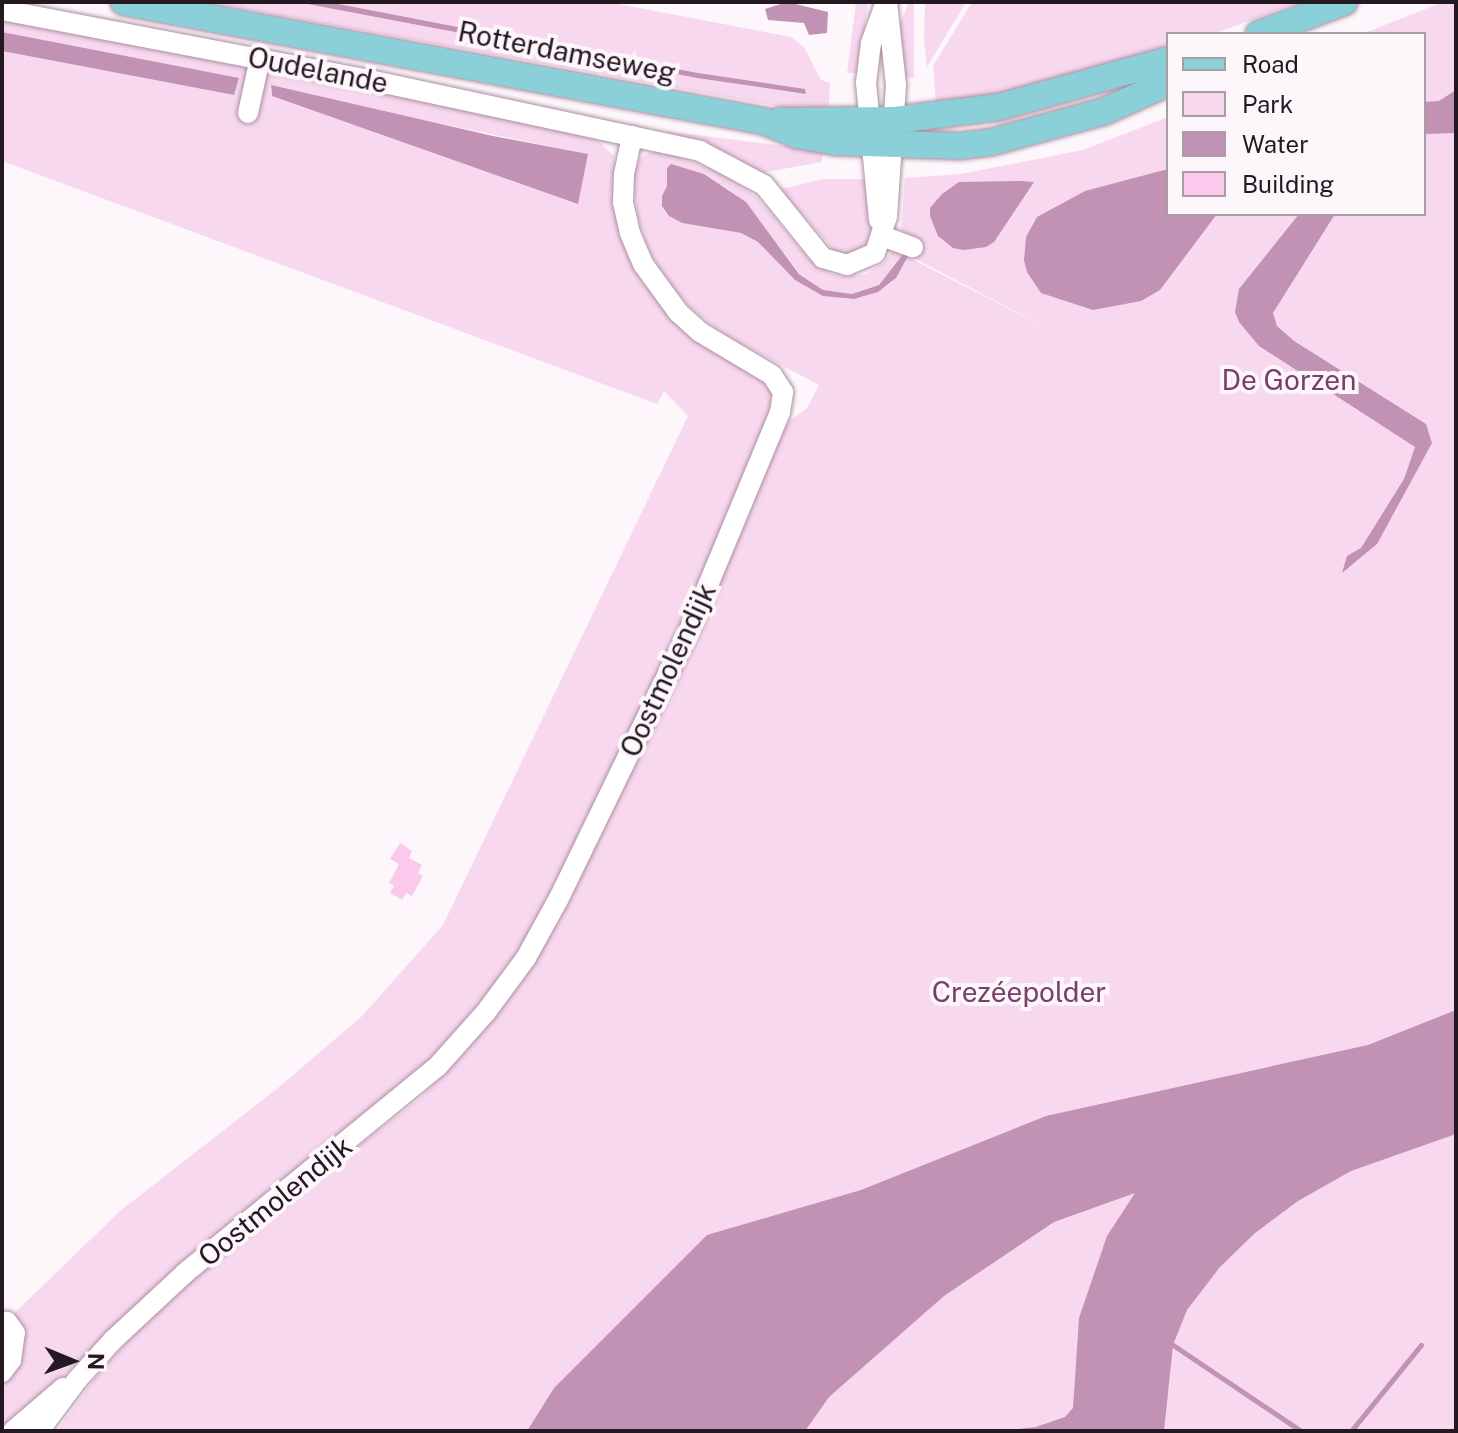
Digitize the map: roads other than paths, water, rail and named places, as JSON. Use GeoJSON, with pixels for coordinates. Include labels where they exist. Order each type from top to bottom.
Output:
{"type":"FeatureCollection","features":[{"type":"Feature","properties":{"kind":"main road","name":"Rotterdamseweg"},"geometry":{"type":"LineString","coordinates":[[124,2],[763,121],[825,141],[999,107],[1166,61]]}},
{"type":"Feature","properties":{"kind":"main road"},"geometry":{"type":"LineString","coordinates":[[1264,32],[1344,2]]}},
{"type":"Feature","properties":{"kind":"main road","name":"Rotterdamseweg"},"geometry":{"type":"LineString","coordinates":[[882,132],[960,146],[992,142],[1105,111],[1166,84]]}},
{"type":"Feature","properties":{"kind":"street"},"geometry":{"type":"LineString","coordinates":[[882,132],[896,85],[886,2]]}},
{"type":"Feature","properties":{"kind":"street"},"geometry":{"type":"LineString","coordinates":[[632,136],[700,151],[749,174],[773,194],[813,247],[834,264],[847,265],[867,260],[875,253],[882,236],[882,132],[868,66],[871,43],[886,2]]}},
{"type":"Feature","properties":{"kind":"street","name":"Oudelande"},"geometry":{"type":"LineString","coordinates":[[2,10],[260,58],[632,136]]}},
{"type":"Feature","properties":{"kind":"street"},"geometry":{"type":"LineString","coordinates":[[248,113],[260,58]]}},
{"type":"Feature","properties":{"kind":"street","name":"Oostmolendijk"},"geometry":{"type":"LineString","coordinates":[[39,1431],[77,1380],[185,1273],[437,1067],[486,1012],[526,958],[559,898],[691,626],[780,412],[783,392],[772,375],[700,332],[678,312],[643,264],[630,233],[623,202],[624,174],[632,136]]}},
{"type":"Feature","properties":{"kind":"street"},"geometry":{"type":"LineString","coordinates":[[882,236],[913,247]]}},
{"type":"Feature","properties":{"kind":"street"},"geometry":{"type":"LineString","coordinates":[[2,1372],[11,1360],[15,1333],[7,1322]]}},
{"type":"Feature","properties":{"kind":"street","name":"Oostmolendijk"},"geometry":{"type":"LineString","coordinates":[[13,1431],[51,1395],[77,1380]]}},
{"type":"Feature","properties":{"kind":"water"},"geometry":{"type":"Polygon","coordinates":[[[297,2],[328,2],[698,73],[805,89],[806,94],[697,78],[297,2]]]}},
{"type":"Feature","properties":{"kind":"water"},"geometry":{"type":"Polygon","coordinates":[[[787,2],[828,12],[827,33],[809,35],[804,23],[768,20],[765,9],[787,2]]]}},
{"type":"Feature","properties":{"kind":"water"},"geometry":{"type":"Polygon","coordinates":[[[2,32],[239,78],[234,95],[2,51],[2,32]]]}},
{"type":"Feature","properties":{"kind":"water"},"geometry":{"type":"Polygon","coordinates":[[[271,85],[493,136],[588,154],[578,204],[272,96],[271,85]]]}},
{"type":"Feature","properties":{"kind":"water"},"geometry":{"type":"Polygon","coordinates":[[[1456,90],[1456,133],[1426,134],[1426,102],[1439,101],[1456,90]]]}},
{"type":"Feature","properties":{"kind":"water"},"geometry":{"type":"Polygon","coordinates":[[[671,164],[704,174],[746,202],[799,274],[823,290],[852,294],[879,285],[904,253],[908,256],[896,278],[878,292],[854,299],[823,296],[795,280],[758,242],[741,233],[682,223],[669,216],[662,206],[662,196],[667,186],[667,168],[671,164]]]}},
{"type":"Feature","properties":{"kind":"water"},"geometry":{"type":"Polygon","coordinates":[[[1166,170],[1166,216],[1216,216],[1160,290],[1141,301],[1093,310],[1041,293],[1027,272],[1024,260],[1026,237],[1037,217],[1085,191],[1166,170]]]}},
{"type":"Feature","properties":{"kind":"water"},"geometry":{"type":"Polygon","coordinates":[[[959,182],[1034,182],[994,242],[986,247],[964,250],[953,248],[938,236],[930,216],[930,208],[942,194],[959,182]]]}},
{"type":"Feature","properties":{"kind":"water"},"geometry":{"type":"Polygon","coordinates":[[[1297,216],[1334,216],[1273,313],[1277,326],[1294,341],[1426,424],[1432,443],[1377,544],[1342,573],[1347,556],[1361,548],[1404,479],[1415,447],[1259,346],[1239,322],[1235,312],[1239,289],[1297,216]]]}},
{"type":"Feature","properties":{"kind":"water"},"geometry":{"type":"Polygon","coordinates":[[[1456,1010],[1456,1134],[1351,1171],[1298,1201],[1255,1233],[1220,1267],[1187,1310],[1173,1345],[1164,1431],[1002,1431],[1036,1427],[1065,1417],[1073,1408],[1079,1318],[1107,1236],[1135,1193],[1054,1222],[944,1296],[829,1397],[805,1431],[527,1431],[554,1388],[707,1235],[861,1190],[1046,1116],[1368,1045],[1456,1010]]]}},
{"type":"Feature","properties":{"kind":"waterway"},"geometry":{"type":"LineString","coordinates":[[1173,1345],[1301,1431]]}},
{"type":"Feature","properties":{"kind":"waterway"},"geometry":{"type":"LineString","coordinates":[[1351,1431],[1421,1345]]}},
{"type":"Feature","properties":{"kind":"park label","name":"De Gorzen"},"geometry":{"type":"Point","coordinates":[1289,380]}},
{"type":"Feature","properties":{"kind":"park label","name":"Crezéepolder"},"geometry":{"type":"Point","coordinates":[1019,992]}}]}
